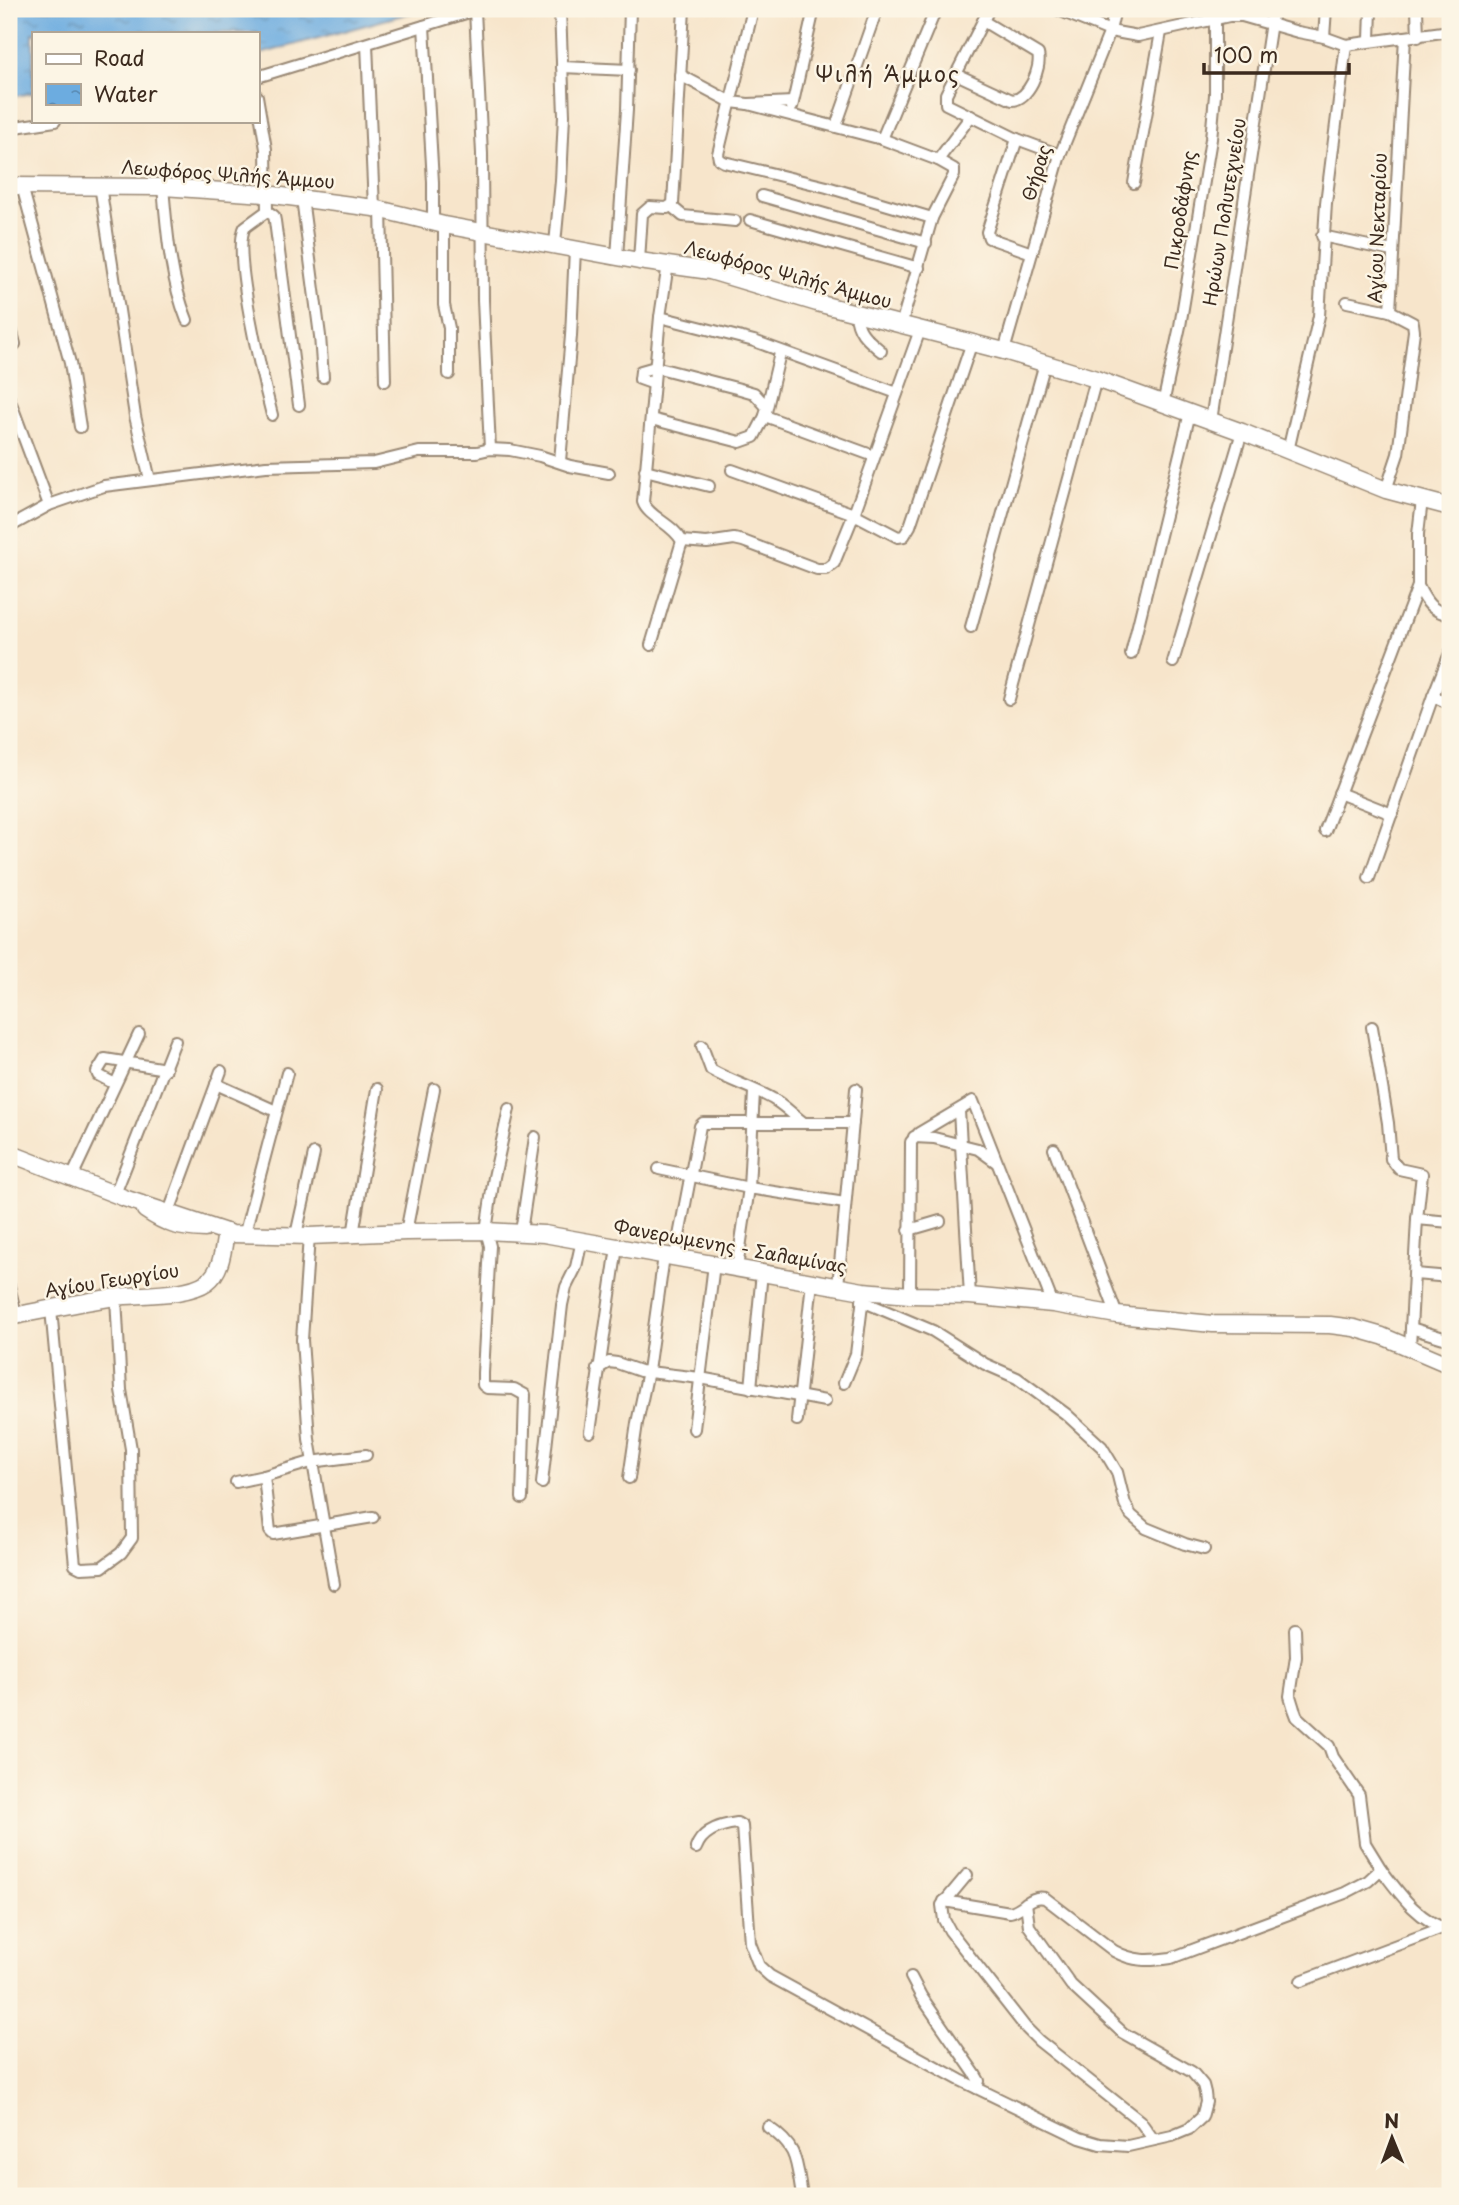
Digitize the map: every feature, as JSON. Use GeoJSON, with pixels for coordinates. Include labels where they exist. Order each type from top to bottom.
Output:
{"type":"FeatureCollection","features":[{"type":"Feature","properties":{"kind":"street"},"geometry":{"type":"LineString","coordinates":[[259,76],[477,9],[484,232],[483,300],[490,449]]}},
{"type":"Feature","properties":{"kind":"street"},"geometry":{"type":"LineString","coordinates":[[555,244],[564,150],[560,9]]}},
{"type":"Feature","properties":{"kind":"street"},"geometry":{"type":"LineString","coordinates":[[617,257],[629,70],[629,9]]}},
{"type":"Feature","properties":{"kind":"street"},"geometry":{"type":"LineString","coordinates":[[671,206],[684,9]]}},
{"type":"Feature","properties":{"kind":"street"},"geometry":{"type":"LineString","coordinates":[[753,9],[719,159],[836,189],[932,218]]}},
{"type":"Feature","properties":{"kind":"street"},"geometry":{"type":"LineString","coordinates":[[792,116],[814,9]]}},
{"type":"Feature","properties":{"kind":"street"},"geometry":{"type":"LineString","coordinates":[[836,126],[877,9]]}},
{"type":"Feature","properties":{"kind":"street"},"geometry":{"type":"LineString","coordinates":[[882,139],[936,9]]}},
{"type":"Feature","properties":{"kind":"street"},"geometry":{"type":"LineString","coordinates":[[989,9],[946,94],[946,104],[1017,139],[1060,155]]}},
{"type":"Feature","properties":{"kind":"street"},"geometry":{"type":"LineString","coordinates":[[1056,9],[1110,31],[1138,36],[1161,32],[1214,14],[1242,16],[1346,45],[1450,31]]}},
{"type":"Feature","properties":{"kind":"street","name":"Θήρας"},"geometry":{"type":"LineString","coordinates":[[1004,351],[1060,155],[1110,31],[1115,9]]}},
{"type":"Feature","properties":{"kind":"street","name":"Ηρώων Πολυτεχνείου"},"geometry":{"type":"LineString","coordinates":[[1211,421],[1273,9]]}},
{"type":"Feature","properties":{"kind":"street"},"geometry":{"type":"LineString","coordinates":[[1324,37],[1326,9]]}},
{"type":"Feature","properties":{"kind":"street"},"geometry":{"type":"LineString","coordinates":[[1370,40],[1371,9]]}},
{"type":"Feature","properties":{"kind":"street"},"geometry":{"type":"LineString","coordinates":[[1417,9],[1418,37]]}},
{"type":"Feature","properties":{"kind":"street","name":"Πικροδάφνης"},"geometry":{"type":"LineString","coordinates":[[1163,404],[1182,313],[1211,139],[1215,95],[1214,14]]}},
{"type":"Feature","properties":{"kind":"street"},"geometry":{"type":"LineString","coordinates":[[956,74],[1012,100],[1020,99],[1028,91],[1040,60],[1038,54],[983,21]]}},
{"type":"Feature","properties":{"kind":"street"},"geometry":{"type":"LineString","coordinates":[[424,26],[433,182],[439,224],[444,305],[449,328],[449,374]]}},
{"type":"Feature","properties":{"kind":"street"},"geometry":{"type":"LineString","coordinates":[[1135,183],[1161,32]]}},
{"type":"Feature","properties":{"kind":"street","name":"Αγίου Νεκταρίου"},"geometry":{"type":"LineString","coordinates":[[1386,490],[1398,454],[1414,331],[1413,323],[1390,311],[1405,37]]}},
{"type":"Feature","properties":{"kind":"street"},"geometry":{"type":"LineString","coordinates":[[368,44],[385,381]]}},
{"type":"Feature","properties":{"kind":"street"},"geometry":{"type":"LineString","coordinates":[[1288,451],[1319,316],[1322,236],[1346,45]]}},
{"type":"Feature","properties":{"kind":"street"},"geometry":{"type":"LineString","coordinates":[[562,67],[629,70]]}},
{"type":"Feature","properties":{"kind":"street"},"geometry":{"type":"LineString","coordinates":[[680,75],[731,102],[748,104],[882,139],[938,160],[954,169],[932,218],[901,325]]}},
{"type":"Feature","properties":{"kind":"street"},"geometry":{"type":"LineString","coordinates":[[748,104],[793,102]]}},
{"type":"Feature","properties":{"kind":"street"},"geometry":{"type":"LineString","coordinates":[[259,108],[266,149],[267,211],[275,220],[299,405]]}},
{"type":"Feature","properties":{"kind":"street"},"geometry":{"type":"LineString","coordinates":[[938,160],[971,116]]}},
{"type":"Feature","properties":{"kind":"street"},"geometry":{"type":"LineString","coordinates":[[9,128],[48,122]]}},
{"type":"Feature","properties":{"kind":"street"},"geometry":{"type":"LineString","coordinates":[[1017,139],[987,232],[989,238],[1032,253]]}},
{"type":"Feature","properties":{"kind":"street"},"geometry":{"type":"LineString","coordinates":[[100,185],[135,416],[150,480]]}},
{"type":"Feature","properties":{"kind":"street"},"geometry":{"type":"LineString","coordinates":[[15,186],[70,363],[80,427]]}},
{"type":"Feature","properties":{"kind":"street","name":"Λεωφόρος Ψιλής Άμμου"},"geometry":{"type":"LineString","coordinates":[[15,186],[163,187],[302,198],[378,209],[439,224],[639,261],[709,271],[856,313],[972,342],[1096,379],[1242,432],[1386,490],[1450,508]]}},
{"type":"Feature","properties":{"kind":"street"},"geometry":{"type":"LineString","coordinates":[[163,187],[168,243],[180,303],[187,320]]}},
{"type":"Feature","properties":{"kind":"street"},"geometry":{"type":"LineString","coordinates":[[762,196],[926,243]]}},
{"type":"Feature","properties":{"kind":"street"},"geometry":{"type":"LineString","coordinates":[[302,198],[323,377]]}},
{"type":"Feature","properties":{"kind":"street"},"geometry":{"type":"LineString","coordinates":[[639,261],[642,214],[650,207],[671,206],[683,216],[734,221]]}},
{"type":"Feature","properties":{"kind":"street"},"geometry":{"type":"LineString","coordinates":[[267,211],[244,227],[242,241],[250,323],[272,415]]}},
{"type":"Feature","properties":{"kind":"street"},"geometry":{"type":"LineString","coordinates":[[750,220],[919,268]]}},
{"type":"Feature","properties":{"kind":"street"},"geometry":{"type":"LineString","coordinates":[[1322,236],[1392,251]]}},
{"type":"Feature","properties":{"kind":"street"},"geometry":{"type":"LineString","coordinates":[[560,461],[575,249]]}},
{"type":"Feature","properties":{"kind":"street"},"geometry":{"type":"LineString","coordinates":[[655,367],[668,264]]}},
{"type":"Feature","properties":{"kind":"street"},"geometry":{"type":"LineString","coordinates":[[1347,302],[1390,311]]}},
{"type":"Feature","properties":{"kind":"street"},"geometry":{"type":"LineString","coordinates":[[856,313],[863,336],[881,351]]}},
{"type":"Feature","properties":{"kind":"street"},"geometry":{"type":"LineString","coordinates":[[660,317],[754,341],[780,353],[897,393]]}},
{"type":"Feature","properties":{"kind":"street"},"geometry":{"type":"LineString","coordinates":[[9,321],[15,344],[9,349]]}},
{"type":"Feature","properties":{"kind":"street"},"geometry":{"type":"LineString","coordinates":[[682,541],[706,543],[734,539],[817,569],[826,569],[834,563],[920,330]]}},
{"type":"Feature","properties":{"kind":"street"},"geometry":{"type":"LineString","coordinates":[[732,470],[854,514],[898,537],[904,536],[910,526],[943,432],[972,342]]}},
{"type":"Feature","properties":{"kind":"street"},"geometry":{"type":"LineString","coordinates":[[651,419],[740,442],[754,437],[766,411],[780,353]]}},
{"type":"Feature","properties":{"kind":"street"},"geometry":{"type":"LineString","coordinates":[[971,627],[1045,363]]}},
{"type":"Feature","properties":{"kind":"street"},"geometry":{"type":"LineString","coordinates":[[651,645],[682,541],[676,530],[644,507],[654,384],[639,379],[640,371],[655,367],[754,393],[766,411],[874,456]]}},
{"type":"Feature","properties":{"kind":"street"},"geometry":{"type":"LineString","coordinates":[[1009,699],[1096,379]]}},
{"type":"Feature","properties":{"kind":"street"},"geometry":{"type":"LineString","coordinates":[[9,398],[49,505]]}},
{"type":"Feature","properties":{"kind":"street"},"geometry":{"type":"LineString","coordinates":[[1131,654],[1190,413]]}},
{"type":"Feature","properties":{"kind":"street"},"geometry":{"type":"LineString","coordinates":[[1173,662],[1242,432]]}},
{"type":"Feature","properties":{"kind":"street"},"geometry":{"type":"LineString","coordinates":[[9,527],[49,505],[104,486],[266,466],[374,463],[419,452],[477,452],[490,449],[523,452],[570,466],[609,473]]}},
{"type":"Feature","properties":{"kind":"street"},"geometry":{"type":"LineString","coordinates":[[645,470],[709,486]]}},
{"type":"Feature","properties":{"kind":"street"},"geometry":{"type":"LineString","coordinates":[[1325,831],[1418,586],[1418,534],[1422,500]]}},
{"type":"Feature","properties":{"kind":"street"},"geometry":{"type":"LineString","coordinates":[[1418,586],[1426,603],[1434,611],[1450,615]]}},
{"type":"Feature","properties":{"kind":"street"},"geometry":{"type":"LineString","coordinates":[[1370,878],[1450,653]]}},
{"type":"Feature","properties":{"kind":"street"},"geometry":{"type":"LineString","coordinates":[[1433,696],[1450,704]]}},
{"type":"Feature","properties":{"kind":"street"},"geometry":{"type":"LineString","coordinates":[[1339,793],[1392,814]]}},
{"type":"Feature","properties":{"kind":"street"},"geometry":{"type":"LineString","coordinates":[[1372,1027],[1388,1123],[1391,1159],[1399,1169],[1422,1174],[1410,1347]]}},
{"type":"Feature","properties":{"kind":"street"},"geometry":{"type":"LineString","coordinates":[[72,1177],[139,1034]]}},
{"type":"Feature","properties":{"kind":"street"},"geometry":{"type":"LineString","coordinates":[[175,1041],[121,1196],[165,1223],[182,1228],[220,1231]]}},
{"type":"Feature","properties":{"kind":"street"},"geometry":{"type":"LineString","coordinates":[[702,1046],[711,1070],[775,1100],[804,1123]]}},
{"type":"Feature","properties":{"kind":"street"},"geometry":{"type":"LineString","coordinates":[[115,1084],[98,1075],[101,1063],[108,1059],[166,1069]]}},
{"type":"Feature","properties":{"kind":"street"},"geometry":{"type":"LineString","coordinates":[[169,1212],[222,1071]]}},
{"type":"Feature","properties":{"kind":"street"},"geometry":{"type":"LineString","coordinates":[[244,1236],[287,1073]]}},
{"type":"Feature","properties":{"kind":"street"},"geometry":{"type":"LineString","coordinates":[[216,1084],[276,1111]]}},
{"type":"Feature","properties":{"kind":"street"},"geometry":{"type":"LineString","coordinates":[[353,1235],[377,1089]]}},
{"type":"Feature","properties":{"kind":"street"},"geometry":{"type":"LineString","coordinates":[[406,1231],[433,1089]]}},
{"type":"Feature","properties":{"kind":"street"},"geometry":{"type":"LineString","coordinates":[[838,1286],[856,1089]]}},
{"type":"Feature","properties":{"kind":"street"},"geometry":{"type":"LineString","coordinates":[[737,1268],[750,1188],[754,1092]]}},
{"type":"Feature","properties":{"kind":"street"},"geometry":{"type":"LineString","coordinates":[[910,1295],[911,1142],[914,1137],[973,1101],[1053,1304]]}},
{"type":"Feature","properties":{"kind":"street"},"geometry":{"type":"LineString","coordinates":[[509,1109],[494,1177],[486,1231],[490,1246],[483,1385],[487,1388],[514,1389],[525,1395],[522,1498]]}},
{"type":"Feature","properties":{"kind":"street"},"geometry":{"type":"LineString","coordinates":[[959,1111],[970,1296]]}},
{"type":"Feature","properties":{"kind":"street"},"geometry":{"type":"LineString","coordinates":[[629,1478],[637,1423],[670,1256],[692,1175],[700,1126],[703,1123],[853,1123]]}},
{"type":"Feature","properties":{"kind":"street"},"geometry":{"type":"LineString","coordinates":[[522,1232],[535,1137]]}},
{"type":"Feature","properties":{"kind":"street"},"geometry":{"type":"LineString","coordinates":[[914,1137],[934,1138],[978,1149],[996,1162]]}},
{"type":"Feature","properties":{"kind":"street"},"geometry":{"type":"LineString","coordinates":[[1054,1149],[1117,1315]]}},
{"type":"Feature","properties":{"kind":"street","name":"Φανερωμενης - Σαλαμίνας"},"geometry":{"type":"LineString","coordinates":[[9,1153],[220,1231],[244,1236],[353,1235],[406,1231],[522,1232],[582,1240],[838,1286],[863,1296],[970,1296],[1213,1324],[1330,1325],[1354,1328],[1410,1347],[1450,1365]]}},
{"type":"Feature","properties":{"kind":"street"},"geometry":{"type":"LineString","coordinates":[[314,1154],[303,1235],[302,1340],[311,1462],[334,1584]]}},
{"type":"Feature","properties":{"kind":"street"},"geometry":{"type":"LineString","coordinates":[[659,1169],[750,1188],[845,1203]]}},
{"type":"Feature","properties":{"kind":"street"},"geometry":{"type":"LineString","coordinates":[[1417,1219],[1450,1222]]}},
{"type":"Feature","properties":{"kind":"street"},"geometry":{"type":"LineString","coordinates":[[909,1230],[940,1221]]}},
{"type":"Feature","properties":{"kind":"street","name":"Αγίου Γεωργίου"},"geometry":{"type":"LineString","coordinates":[[13,1316],[116,1297],[185,1290],[205,1284],[216,1273],[222,1258],[220,1231]]}},
{"type":"Feature","properties":{"kind":"street"},"geometry":{"type":"LineString","coordinates":[[542,1483],[563,1298],[576,1267],[582,1240]]}},
{"type":"Feature","properties":{"kind":"street"},"geometry":{"type":"LineString","coordinates":[[590,1432],[597,1369],[617,1247]]}},
{"type":"Feature","properties":{"kind":"street"},"geometry":{"type":"LineString","coordinates":[[694,1429],[714,1264]]}},
{"type":"Feature","properties":{"kind":"street"},"geometry":{"type":"LineString","coordinates":[[751,1388],[762,1272]]}},
{"type":"Feature","properties":{"kind":"street"},"geometry":{"type":"LineString","coordinates":[[1415,1274],[1450,1277]]}},
{"type":"Feature","properties":{"kind":"street"},"geometry":{"type":"LineString","coordinates":[[797,1420],[812,1282]]}},
{"type":"Feature","properties":{"kind":"street"},"geometry":{"type":"LineString","coordinates":[[9,1286],[13,1316]]}},
{"type":"Feature","properties":{"kind":"street"},"geometry":{"type":"LineString","coordinates":[[844,1383],[856,1354],[863,1296],[933,1331],[985,1364],[1017,1378],[1066,1415],[1102,1447],[1117,1472],[1125,1504],[1131,1515],[1146,1528],[1205,1549]]}},
{"type":"Feature","properties":{"kind":"street"},"geometry":{"type":"LineString","coordinates":[[51,1309],[75,1565],[81,1568],[102,1567],[121,1553],[132,1538],[131,1449],[121,1390],[116,1297]]}},
{"type":"Feature","properties":{"kind":"street"},"geometry":{"type":"LineString","coordinates":[[1411,1328],[1450,1340]]}},
{"type":"Feature","properties":{"kind":"street"},"geometry":{"type":"LineString","coordinates":[[597,1369],[610,1362],[825,1401]]}},
{"type":"Feature","properties":{"kind":"street"},"geometry":{"type":"LineString","coordinates":[[236,1482],[311,1462],[366,1455]]}},
{"type":"Feature","properties":{"kind":"street"},"geometry":{"type":"LineString","coordinates":[[264,1476],[271,1533],[373,1517]]}},
{"type":"Feature","properties":{"kind":"street"},"geometry":{"type":"LineString","coordinates":[[1294,1629],[1296,1657],[1290,1696],[1297,1717],[1329,1746],[1333,1757],[1359,1795],[1365,1843],[1381,1869],[1398,1892],[1422,1916],[1446,1929]]}},
{"type":"Feature","properties":{"kind":"street"},"geometry":{"type":"LineString","coordinates":[[696,1849],[699,1840],[714,1828],[737,1823],[742,1826],[750,1943],[764,1971],[976,2088],[1080,2138],[1100,2144],[1128,2146],[1140,2145],[1189,2129],[1202,2116],[1206,2102],[1203,2085],[1192,2072],[1123,2033],[1088,2003],[1071,1985],[1029,1926],[1026,1903]]}},
{"type":"Feature","properties":{"kind":"street"},"geometry":{"type":"LineString","coordinates":[[944,1902],[1004,1912],[1016,1911],[1032,1898],[1045,1898],[1114,1951],[1125,1957],[1149,1961],[1171,1958],[1345,1894],[1368,1881],[1381,1869]]}},
{"type":"Feature","properties":{"kind":"street"},"geometry":{"type":"LineString","coordinates":[[967,1875],[944,1902],[944,1920],[950,1931],[1026,2028],[1140,2120],[1153,2139]]}},
{"type":"Feature","properties":{"kind":"street"},"geometry":{"type":"LineString","coordinates":[[1301,1981],[1446,1929]]}},
{"type":"Feature","properties":{"kind":"street"},"geometry":{"type":"LineString","coordinates":[[911,1977],[921,1996],[975,2074],[979,2081],[976,2088]]}},
{"type":"Feature","properties":{"kind":"street"},"geometry":{"type":"LineString","coordinates":[[768,2127],[790,2146],[802,2196]]}},
{"type":"Feature","properties":{"kind":"water"},"geometry":{"type":"Polygon","coordinates":[[[9,9],[424,9],[259,54],[259,32],[32,32],[32,93],[9,97],[9,9]]]}},
{"type":"Feature","properties":{"kind":"district","name":"Ψιλή Άμμος"},"geometry":{"type":"Point","coordinates":[888,75]}}]}
